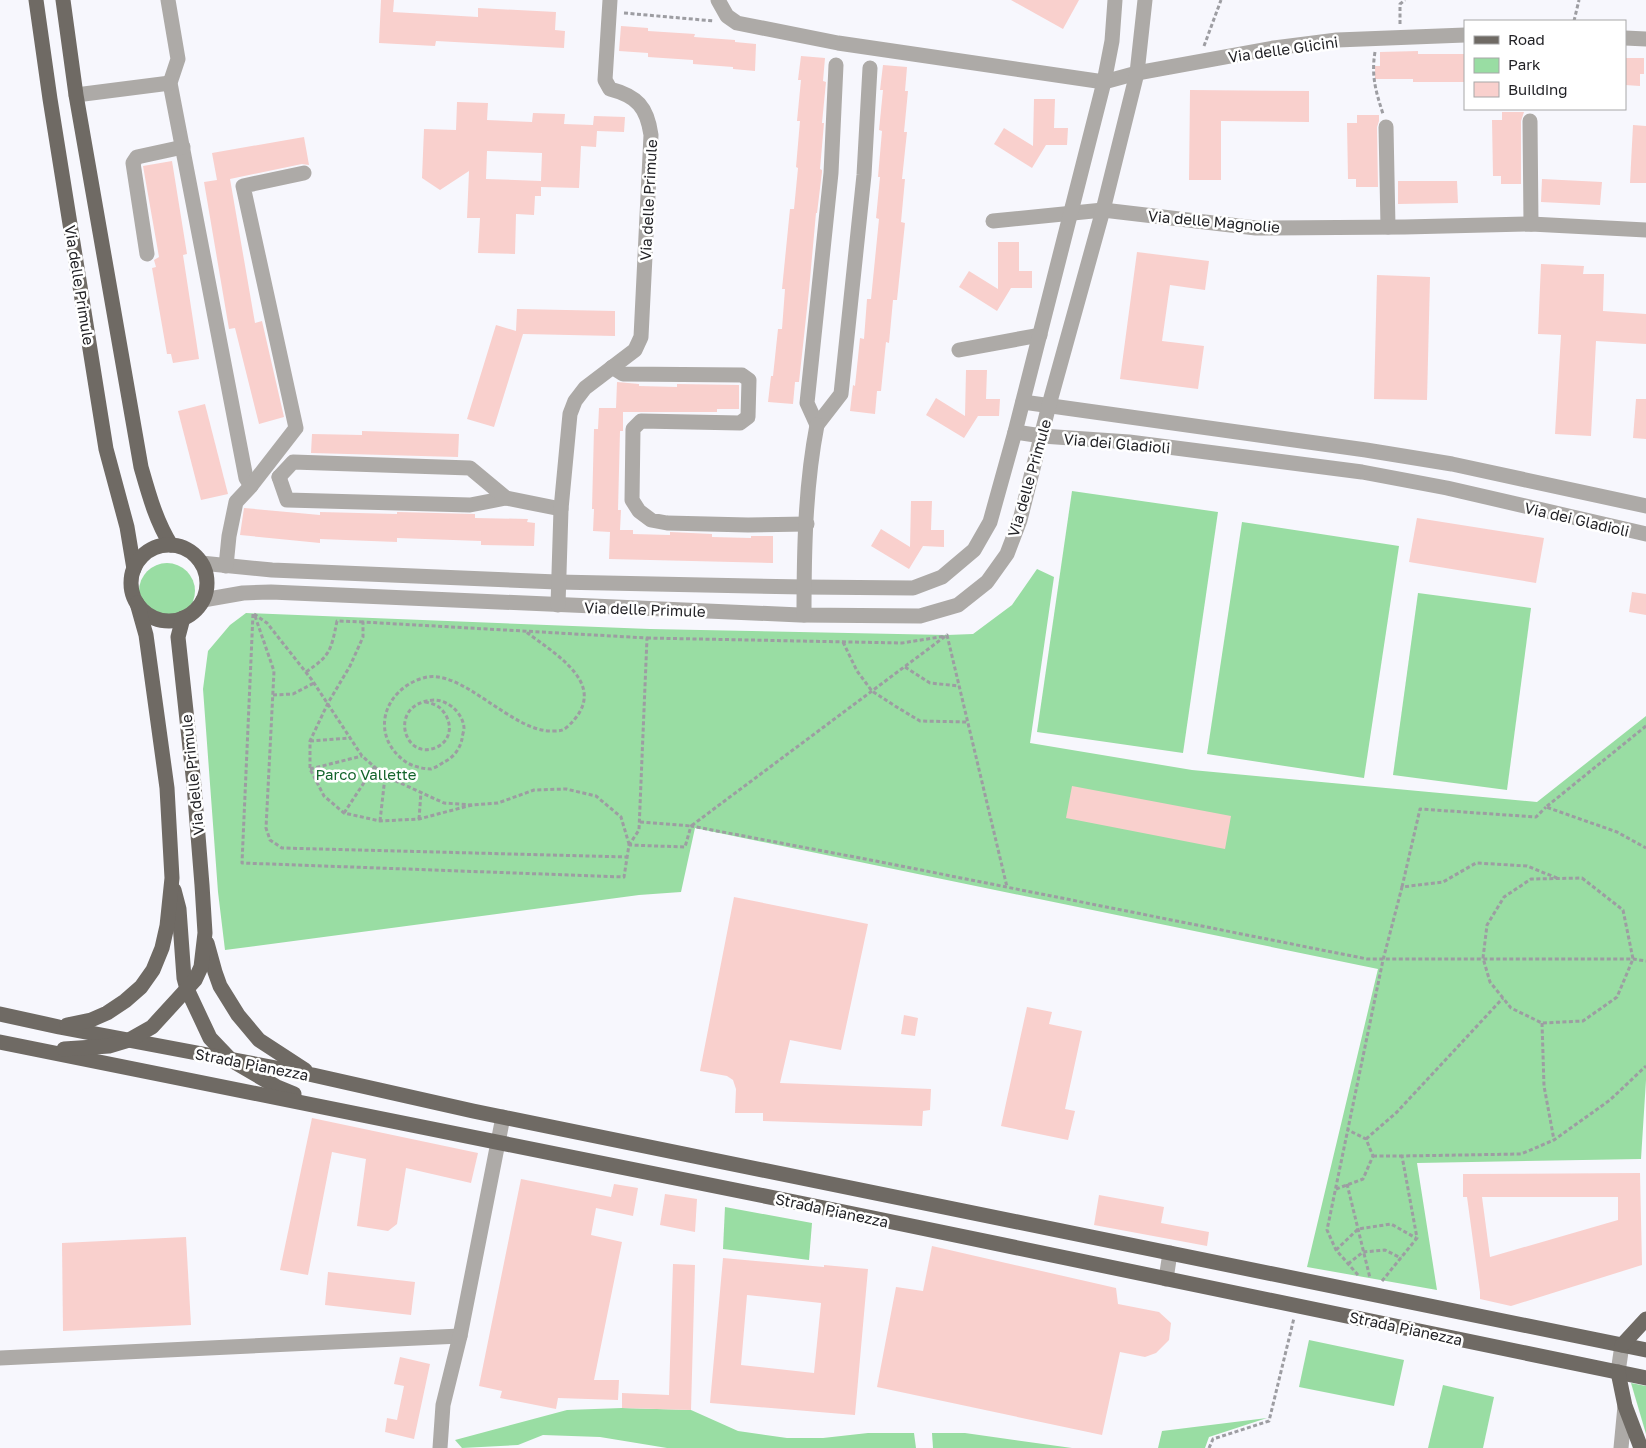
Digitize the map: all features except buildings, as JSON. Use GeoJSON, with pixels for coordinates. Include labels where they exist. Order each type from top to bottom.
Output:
{"type":"FeatureCollection","features":[{"type":"Feature","properties":{"kind":"main road","name":"Via delle Primule"},"geometry":{"type":"LineString","coordinates":[[36,0],[106,449],[127,527],[134,568]]}},
{"type":"Feature","properties":{"kind":"main road","name":"Via delle Primule"},"geometry":{"type":"LineString","coordinates":[[63,0],[76,95],[141,467],[154,514],[171,546]]}},
{"type":"Feature","properties":{"kind":"main road"},"geometry":{"type":"LineString","coordinates":[[50,99],[76,95]]}},
{"type":"Feature","properties":{"kind":"main road"},"geometry":{"type":"LineString","coordinates":[[171,546],[189,551],[201,563],[205,571],[207,584],[203,600],[198,608],[189,615],[178,620],[166,621],[144,612],[137,603],[132,592],[131,580],[134,568],[141,558],[151,550],[171,546]]}},
{"type":"Feature","properties":{"kind":"main road","name":"Via delle Primule"},"geometry":{"type":"LineString","coordinates":[[59,1027],[91,1020],[125,1001],[141,987],[153,970],[162,948],[167,926],[172,878],[167,788],[146,636],[137,603]]}},
{"type":"Feature","properties":{"kind":"main road","name":"Via delle Primule"},"geometry":{"type":"LineString","coordinates":[[182,618],[178,637],[194,785],[205,933],[215,972],[220,986],[238,1015],[259,1040],[313,1075]]}},
{"type":"Feature","properties":{"kind":"main road","name":"Via delle Primule"},"geometry":{"type":"LineString","coordinates":[[172,878],[179,909],[184,978],[210,1038],[230,1060],[277,1086],[330,1108]]}},
{"type":"Feature","properties":{"kind":"main road","name":"Via delle Primule"},"geometry":{"type":"LineString","coordinates":[[35,1050],[108,1046],[129,1040],[152,1026],[196,980],[201,966],[205,933]]}},
{"type":"Feature","properties":{"kind":"main road","name":"Strada Pianezza"},"geometry":{"type":"LineString","coordinates":[[0,1014],[313,1075],[503,1116],[1646,1350]]}},
{"type":"Feature","properties":{"kind":"main road","name":"Strada Pianezza"},"geometry":{"type":"LineString","coordinates":[[0,1042],[498,1142],[1646,1378]]}},
{"type":"Feature","properties":{"kind":"main road"},"geometry":{"type":"LineString","coordinates":[[1622,1345],[1646,1320]]}},
{"type":"Feature","properties":{"kind":"main road"},"geometry":{"type":"LineString","coordinates":[[1618,1372],[1626,1406],[1641,1448]]}},
{"type":"Feature","properties":{"kind":"street"},"geometry":{"type":"LineString","coordinates":[[168,0],[178,59],[170,83],[184,147],[246,478],[251,486]]}},
{"type":"Feature","properties":{"kind":"street"},"geometry":{"type":"LineString","coordinates":[[718,0],[727,16],[738,23],[838,43],[1104,82]]}},
{"type":"Feature","properties":{"kind":"street","name":"Via delle Primule"},"geometry":{"type":"LineString","coordinates":[[201,563],[272,570],[557,582],[804,587],[913,588],[942,576],[974,550],[990,522],[1023,402],[1104,82],[1112,41],[1115,0]]}},
{"type":"Feature","properties":{"kind":"street","name":"Via delle Primule"},"geometry":{"type":"LineString","coordinates":[[203,600],[243,593],[271,592],[558,606],[804,615],[920,616],[958,606],[986,582],[1007,554],[1020,520],[1049,405],[1103,210],[1137,73],[1145,0]]}},
{"type":"Feature","properties":{"kind":"street","name":"Via delle Primule"},"geometry":{"type":"LineString","coordinates":[[558,606],[557,582],[561,509],[570,414],[575,401],[585,388],[635,350],[641,337],[651,135],[649,120],[642,105],[623,92],[610,89],[605,80],[610,6]]}},
{"type":"Feature","properties":{"kind":"street","name":"Via delle Glicini"},"geometry":{"type":"LineString","coordinates":[[1104,82],[1137,73],[1274,48],[1337,40],[1464,35]]}},
{"type":"Feature","properties":{"kind":"street"},"geometry":{"type":"LineString","coordinates":[[1626,38],[1646,39]]}},
{"type":"Feature","properties":{"kind":"street"},"geometry":{"type":"LineString","coordinates":[[817,426],[807,403],[831,173],[836,65]]}},
{"type":"Feature","properties":{"kind":"street"},"geometry":{"type":"LineString","coordinates":[[804,615],[810,460],[817,426],[841,394],[864,175],[870,68]]}},
{"type":"Feature","properties":{"kind":"street"},"geometry":{"type":"LineString","coordinates":[[76,95],[170,83]]}},
{"type":"Feature","properties":{"kind":"street"},"geometry":{"type":"LineString","coordinates":[[1530,121],[1531,224]]}},
{"type":"Feature","properties":{"kind":"street"},"geometry":{"type":"LineString","coordinates":[[1386,127],[1388,227]]}},
{"type":"Feature","properties":{"kind":"street"},"geometry":{"type":"LineString","coordinates":[[147,254],[133,163],[137,156],[184,147]]}},
{"type":"Feature","properties":{"kind":"street"},"geometry":{"type":"LineString","coordinates":[[226,566],[229,536],[236,502],[251,486],[296,428],[244,186],[304,173]]}},
{"type":"Feature","properties":{"kind":"street","name":"Via delle Magnolie"},"geometry":{"type":"LineString","coordinates":[[1071,213],[1103,210],[1256,228],[1531,224],[1646,230]]}},
{"type":"Feature","properties":{"kind":"street"},"geometry":{"type":"LineString","coordinates":[[993,221],[1071,213]]}},
{"type":"Feature","properties":{"kind":"street"},"geometry":{"type":"LineString","coordinates":[[959,350],[1040,335]]}},
{"type":"Feature","properties":{"kind":"street"},"geometry":{"type":"LineString","coordinates":[[612,367],[623,374],[742,375],[749,380],[748,418],[740,423],[642,421],[634,430],[632,500],[639,511],[651,520],[668,523],[807,524]]}},
{"type":"Feature","properties":{"kind":"street","name":"Via dei Gladioli"},"geometry":{"type":"LineString","coordinates":[[1023,402],[1223,429],[1452,464],[1646,506]]}},
{"type":"Feature","properties":{"kind":"street"},"geometry":{"type":"LineString","coordinates":[[1219,453],[1223,429]]}},
{"type":"Feature","properties":{"kind":"street","name":"Via dei Gladioli"},"geometry":{"type":"LineString","coordinates":[[1015,432],[1042,436],[1129,442],[1362,472],[1447,488],[1646,534]]}},
{"type":"Feature","properties":{"kind":"street"},"geometry":{"type":"LineString","coordinates":[[1362,472],[1366,450]]}},
{"type":"Feature","properties":{"kind":"street"},"geometry":{"type":"LineString","coordinates":[[279,477],[293,462],[470,468],[506,498]]}},
{"type":"Feature","properties":{"kind":"street"},"geometry":{"type":"LineString","coordinates":[[266,466],[279,477],[287,500],[470,505],[506,498],[561,509]]}},
{"type":"Feature","properties":{"kind":"street","name":"Via dei Gladioli"},"geometry":{"type":"LineString","coordinates":[[1508,503],[1514,477]]}},
{"type":"Feature","properties":{"kind":"street"},"geometry":{"type":"LineString","coordinates":[[440,1448],[443,1405],[460,1336],[503,1116]]}},
{"type":"Feature","properties":{"kind":"street"},"geometry":{"type":"LineString","coordinates":[[1166,1279],[1170,1253]]}},
{"type":"Feature","properties":{"kind":"street"},"geometry":{"type":"LineString","coordinates":[[0,1358],[460,1336]]}},
{"type":"Feature","properties":{"kind":"street"},"geometry":{"type":"LineString","coordinates":[[1618,1372],[1622,1345]]}},
{"type":"Feature","properties":{"kind":"street"},"geometry":{"type":"LineString","coordinates":[[1621,1448],[1626,1406]]}},
{"type":"Feature","properties":{"kind":"street"},"geometry":{"type":"LineString","coordinates":[[442,1431],[448,1448]]}},
{"type":"Feature","properties":{"kind":"path"},"geometry":{"type":"LineString","coordinates":[[1198,62],[1221,0]]}},
{"type":"Feature","properties":{"kind":"path"},"geometry":{"type":"LineString","coordinates":[[1400,37],[1400,4],[1405,0]]}},
{"type":"Feature","properties":{"kind":"path"},"geometry":{"type":"LineString","coordinates":[[1574,20],[1580,0]]}},
{"type":"Feature","properties":{"kind":"path"},"geometry":{"type":"LineString","coordinates":[[610,6],[738,23]]}},
{"type":"Feature","properties":{"kind":"path"},"geometry":{"type":"LineString","coordinates":[[1378,38],[1373,64],[1373,79],[1386,127]]}},
{"type":"Feature","properties":{"kind":"path"},"geometry":{"type":"LineString","coordinates":[[254,614],[267,623],[306,672],[362,756],[385,776],[444,803],[472,805],[498,803],[534,790],[566,789],[596,796],[621,816],[629,845]]}},
{"type":"Feature","properties":{"kind":"path"},"geometry":{"type":"LineString","coordinates":[[254,614],[274,671],[266,828],[270,840],[282,848],[627,857]]}},
{"type":"Feature","properties":{"kind":"path"},"geometry":{"type":"LineString","coordinates":[[254,614],[242,863],[624,877],[629,845],[639,830],[640,822],[647,638]]}},
{"type":"Feature","properties":{"kind":"path"},"geometry":{"type":"LineString","coordinates":[[306,672],[319,663],[332,648],[337,621],[647,638],[902,643],[947,636]]}},
{"type":"Feature","properties":{"kind":"path"},"geometry":{"type":"LineString","coordinates":[[363,622],[363,637],[350,666],[328,703],[310,741],[310,769],[324,796],[344,813],[380,821],[419,819],[472,805]]}},
{"type":"Feature","properties":{"kind":"path"},"geometry":{"type":"LineString","coordinates":[[425,702],[442,709],[450,722],[450,734],[442,744],[431,750],[418,748],[407,740],[404,727],[406,716],[413,706],[425,702],[435,700],[447,702],[459,712],[464,728],[461,744],[452,759],[432,769],[412,766],[398,756],[388,741],[384,723],[389,704],[402,688],[425,677],[446,678],[471,691],[523,724],[544,732],[563,731],[577,718],[584,703],[583,685],[572,667],[524,631]]}},
{"type":"Feature","properties":{"kind":"path"},"geometry":{"type":"LineString","coordinates":[[629,845],[685,847],[691,826],[947,636]]}},
{"type":"Feature","properties":{"kind":"path"},"geometry":{"type":"LineString","coordinates":[[947,636],[1007,887]]}},
{"type":"Feature","properties":{"kind":"path"},"geometry":{"type":"LineString","coordinates":[[842,642],[857,671],[872,691],[920,721],[967,722]]}},
{"type":"Feature","properties":{"kind":"path"},"geometry":{"type":"LineString","coordinates":[[904,667],[930,683],[959,686]]}},
{"type":"Feature","properties":{"kind":"path"},"geometry":{"type":"LineString","coordinates":[[273,696],[293,694],[314,683]]}},
{"type":"Feature","properties":{"kind":"path"},"geometry":{"type":"LineString","coordinates":[[1359,1277],[1336,1250],[1328,1230],[1383,960],[1420,809],[1536,817],[1646,726]]}},
{"type":"Feature","properties":{"kind":"path"},"geometry":{"type":"LineString","coordinates":[[310,741],[351,738]]}},
{"type":"Feature","properties":{"kind":"path"},"geometry":{"type":"LineString","coordinates":[[310,769],[362,756]]}},
{"type":"Feature","properties":{"kind":"path"},"geometry":{"type":"LineString","coordinates":[[344,813],[374,766]]}},
{"type":"Feature","properties":{"kind":"path"},"geometry":{"type":"LineString","coordinates":[[380,821],[385,776]]}},
{"type":"Feature","properties":{"kind":"path"},"geometry":{"type":"LineString","coordinates":[[419,819],[421,792]]}},
{"type":"Feature","properties":{"kind":"path"},"geometry":{"type":"LineString","coordinates":[[1546,807],[1617,832],[1646,848]]}},
{"type":"Feature","properties":{"kind":"path"},"geometry":{"type":"LineString","coordinates":[[640,822],[691,826],[1357,957],[1383,960],[1483,958],[1634,959],[1646,961]]}},
{"type":"Feature","properties":{"kind":"path"},"geometry":{"type":"LineString","coordinates":[[1402,887],[1443,882],[1476,863],[1527,866],[1557,878]]}},
{"type":"Feature","properties":{"kind":"path"},"geometry":{"type":"LineString","coordinates":[[1557,878],[1582,878],[1623,910],[1634,959],[1617,997],[1583,1021],[1542,1023],[1511,1008],[1490,982],[1483,958],[1487,925],[1504,897],[1531,879],[1557,878]]}},
{"type":"Feature","properties":{"kind":"path"},"geometry":{"type":"LineString","coordinates":[[1366,1139],[1397,1112],[1503,998]]}},
{"type":"Feature","properties":{"kind":"path"},"geometry":{"type":"LineString","coordinates":[[1542,1023],[1544,1086],[1554,1140]]}},
{"type":"Feature","properties":{"kind":"path"},"geometry":{"type":"LineString","coordinates":[[1373,1156],[1521,1154],[1554,1140],[1610,1100],[1646,1066]]}},
{"type":"Feature","properties":{"kind":"path"},"geometry":{"type":"LineString","coordinates":[[1336,1189],[1364,1179],[1373,1156],[1366,1139],[1348,1130]]}},
{"type":"Feature","properties":{"kind":"path"},"geometry":{"type":"LineString","coordinates":[[1382,1281],[1417,1238],[1402,1156]]}},
{"type":"Feature","properties":{"kind":"path"},"geometry":{"type":"LineString","coordinates":[[1347,1184],[1370,1279]]}},
{"type":"Feature","properties":{"kind":"path"},"geometry":{"type":"LineString","coordinates":[[1336,1250],[1358,1229],[1391,1224],[1417,1238]]}},
{"type":"Feature","properties":{"kind":"path"},"geometry":{"type":"LineString","coordinates":[[1348,1264],[1364,1252],[1385,1250],[1401,1258]]}},
{"type":"Feature","properties":{"kind":"path"},"geometry":{"type":"LineString","coordinates":[[1209,1448],[1213,1439],[1269,1421],[1298,1306]]}},
{"type":"Feature","properties":{"kind":"green space"},"geometry":{"type":"Polygon","coordinates":[[[1072,491],[1218,512],[1183,753],[1037,732],[1072,491]]]}},
{"type":"Feature","properties":{"kind":"green space"},"geometry":{"type":"Polygon","coordinates":[[[1242,522],[1399,546],[1364,778],[1207,754],[1242,522]]]}},
{"type":"Feature","properties":{"kind":"green space"},"geometry":{"type":"Polygon","coordinates":[[[167,563],[182,568],[190,576],[195,591],[190,606],[182,614],[167,619],[152,614],[144,606],[139,591],[144,576],[152,568],[167,563]]]}},
{"type":"Feature","properties":{"kind":"green space","name":"Parco Vallette"},"geometry":{"type":"Polygon","coordinates":[[[1037,569],[1054,577],[1030,743],[1192,770],[1537,802],[1646,716],[1646,1080],[1641,1159],[1417,1163],[1437,1290],[1307,1267],[1378,969],[695,828],[681,892],[639,895],[225,950],[218,892],[203,689],[208,651],[230,625],[246,613],[650,629],[973,634],[1012,605],[1037,569]]]}},
{"type":"Feature","properties":{"kind":"green space"},"geometry":{"type":"Polygon","coordinates":[[[1418,593],[1531,608],[1507,790],[1393,775],[1418,593]]]}},
{"type":"Feature","properties":{"kind":"green space"},"geometry":{"type":"Polygon","coordinates":[[[725,1207],[812,1223],[809,1260],[723,1249],[725,1207]]]}},
{"type":"Feature","properties":{"kind":"green space"},"geometry":{"type":"Polygon","coordinates":[[[1309,1340],[1404,1360],[1394,1406],[1299,1387],[1309,1340]]]}},
{"type":"Feature","properties":{"kind":"green space"},"geometry":{"type":"Polygon","coordinates":[[[1631,1383],[1646,1386],[1646,1434],[1631,1383]]]}},
{"type":"Feature","properties":{"kind":"green space"},"geometry":{"type":"Polygon","coordinates":[[[1443,1385],[1494,1397],[1483,1448],[1428,1448],[1443,1385]]]}},
{"type":"Feature","properties":{"kind":"green space"},"geometry":{"type":"Polygon","coordinates":[[[622,1408],[691,1410],[738,1431],[787,1438],[823,1438],[868,1433],[914,1433],[916,1448],[667,1448],[600,1437],[543,1435],[518,1445],[462,1448],[455,1440],[567,1410],[622,1408]]]}},
{"type":"Feature","properties":{"kind":"green space"},"geometry":{"type":"Polygon","coordinates":[[[1267,1418],[1209,1437],[1205,1448],[1158,1448],[1162,1431],[1267,1418]]]}},
{"type":"Feature","properties":{"kind":"green space"},"geometry":{"type":"Polygon","coordinates":[[[932,1433],[965,1433],[1072,1448],[933,1448],[932,1433]]]}}]}
